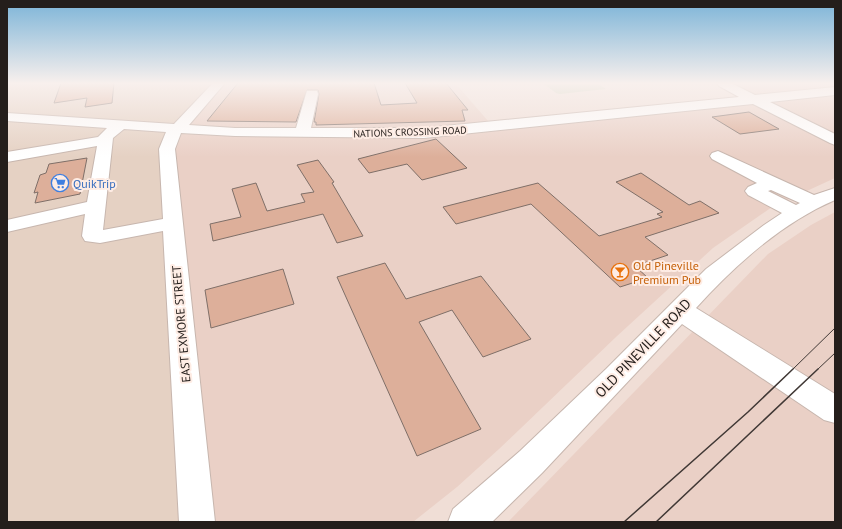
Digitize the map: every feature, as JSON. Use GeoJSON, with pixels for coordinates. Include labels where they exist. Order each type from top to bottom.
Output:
{"type":"FeatureCollection","features":[{"type":"Feature","properties":{"kind":"street","name":"EAST EXMORE STREET"},"geometry":{"type":"LineString","coordinates":[[197,522],[167,149],[170,139],[177,129],[198,108]]}},
{"type":"Feature","properties":{"kind":"street"},"geometry":{"type":"LineString","coordinates":[[302,133],[308,108]]}},
{"type":"Feature","properties":{"kind":"street","name":"NATIONS CROSSING ROAD"},"geometry":{"type":"LineString","coordinates":[[7,117],[235,132],[383,134],[455,131],[681,108]]}},
{"type":"Feature","properties":{"kind":"street"},"geometry":{"type":"LineString","coordinates":[[770,108],[835,140]]}},
{"type":"Feature","properties":{"kind":"street"},"geometry":{"type":"LineString","coordinates":[[120,125],[106,136],[92,236],[100,237],[173,223]]}},
{"type":"Feature","properties":{"kind":"street"},"geometry":{"type":"LineString","coordinates":[[9,160],[106,140]]}},
{"type":"Feature","properties":{"kind":"street"},"geometry":{"type":"LineString","coordinates":[[718,156],[771,183],[754,191],[815,203]]}},
{"type":"Feature","properties":{"kind":"street","name":"OLD PINEVILLE ROAD"},"geometry":{"type":"LineString","coordinates":[[466,522],[537,456],[714,274],[771,229],[815,203]]}},
{"type":"Feature","properties":{"kind":"street"},"geometry":{"type":"LineString","coordinates":[[7,226],[96,206]]}},
{"type":"Feature","properties":{"kind":"street"},"geometry":{"type":"LineString","coordinates":[[680,310],[835,410]]}},
{"type":"Feature","properties":{"kind":"shaded area"},"geometry":{"type":"Polygon","coordinates":[[[7,108],[195,108],[166,139],[192,522],[7,522],[7,108]]]}},
{"type":"Feature","properties":{"kind":"shaded area"},"geometry":{"type":"Polygon","coordinates":[[[195,108],[477,108],[489,122],[632,108],[835,108],[835,178],[772,207],[713,248],[616,337],[499,449],[457,487],[413,522],[192,522],[166,139],[195,108]]]}},
{"type":"Feature","properties":{"kind":"shaded area"},"geometry":{"type":"Polygon","coordinates":[[[835,212],[835,522],[508,522],[768,254],[811,225],[835,212]]]}},
{"type":"Feature","properties":{"kind":"building"},"geometry":{"type":"Polygon","coordinates":[[[218,108],[301,108],[296,122],[207,121],[218,108]]]}},
{"type":"Feature","properties":{"kind":"building"},"geometry":{"type":"Polygon","coordinates":[[[317,108],[466,108],[468,110],[462,110],[465,121],[316,125],[316,122],[314,122],[317,108]]]}},
{"type":"Feature","properties":{"kind":"building"},"geometry":{"type":"Polygon","coordinates":[[[749,112],[779,129],[740,134],[712,117],[749,112]]]}},
{"type":"Feature","properties":{"kind":"building"},"geometry":{"type":"Polygon","coordinates":[[[436,139],[467,168],[422,180],[407,164],[369,173],[358,159],[436,139]]]}},
{"type":"Feature","properties":{"kind":"building","name":"QuikTrip"},"geometry":{"type":"Polygon","coordinates":[[[87,158],[80,194],[35,203],[38,192],[34,193],[40,175],[46,173],[49,164],[87,158]]]}},
{"type":"Feature","properties":{"kind":"building"},"geometry":{"type":"Polygon","coordinates":[[[318,160],[334,182],[332,183],[363,236],[337,243],[323,214],[213,241],[210,224],[241,217],[232,189],[256,183],[267,211],[305,202],[301,194],[314,192],[297,165],[318,160]]]}},
{"type":"Feature","properties":{"kind":"building"},"geometry":{"type":"Polygon","coordinates":[[[641,173],[689,205],[700,201],[719,213],[645,237],[668,255],[635,266],[648,278],[620,287],[531,204],[456,224],[443,207],[538,183],[599,236],[662,217],[657,214],[663,212],[616,182],[641,173]]]}},
{"type":"Feature","properties":{"kind":"building"},"geometry":{"type":"Polygon","coordinates":[[[385,263],[406,299],[481,276],[531,339],[483,357],[452,310],[419,322],[481,429],[417,456],[337,277],[385,263]]]}},
{"type":"Feature","properties":{"kind":"building"},"geometry":{"type":"Polygon","coordinates":[[[283,269],[294,304],[211,328],[205,290],[283,269]]]}},
{"type":"Feature","properties":{"kind":"tram line"},"geometry":{"type":"LineString","coordinates":[[792,370],[835,328]]}},
{"type":"Feature","properties":{"kind":"tram line"},"geometry":{"type":"LineString","coordinates":[[817,370],[835,353]]}},
{"type":"Feature","properties":{"kind":"tram line"},"geometry":{"type":"LineString","coordinates":[[624,522],[748,412],[793,369]]}},
{"type":"Feature","properties":{"kind":"tram line"},"geometry":{"type":"LineString","coordinates":[[656,522],[818,369]]}},
{"type":"Feature","properties":{"kind":"place","name":"QuikTrip"},"geometry":{"type":"Point","coordinates":[60,183]}},
{"type":"Feature","properties":{"kind":"place","name":"Old Pineville Premium Pub"},"geometry":{"type":"Point","coordinates":[620,272]}}]}
